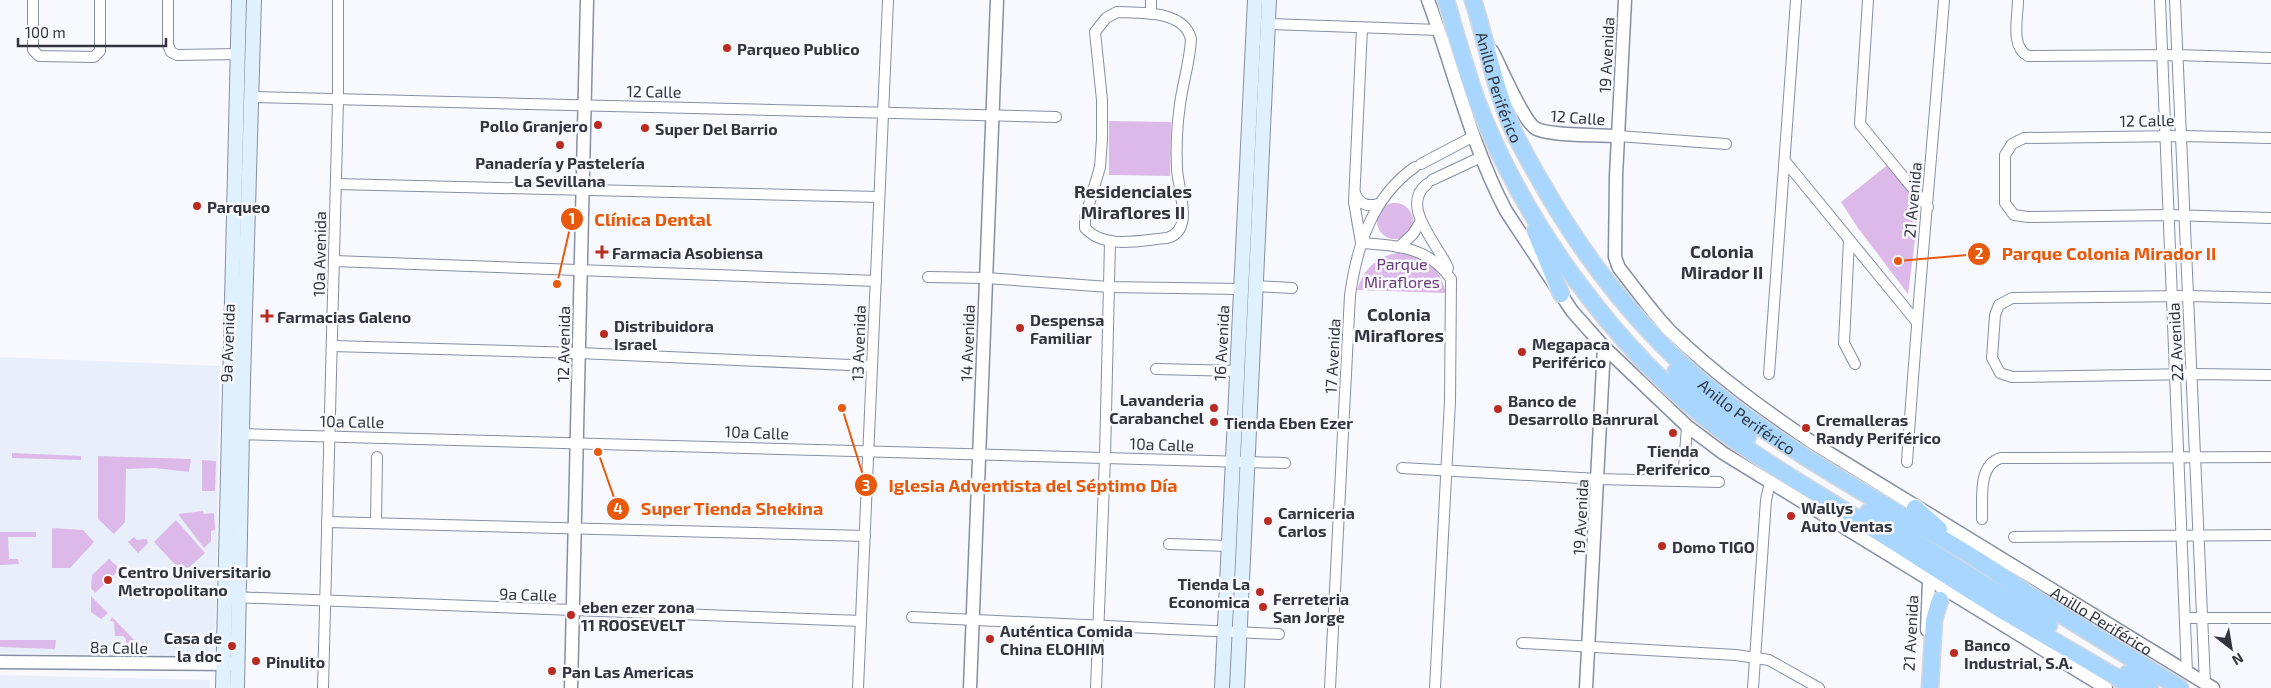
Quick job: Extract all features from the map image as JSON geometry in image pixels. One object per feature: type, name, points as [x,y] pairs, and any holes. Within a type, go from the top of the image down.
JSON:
[{"type":"highway","name":"Anillo Periférico","points":[[1446,0],[1478,103],[1515,183],[1543,231],[1582,287],[1620,335],[1690,404],[1722,431],[2008,614],[2134,688]]},
{"type":"highway","name":"Anillo Periférico","points":[[1473,0],[1500,95],[1513,131],[1562,219],[1581,248],[1650,332],[1687,369],[1748,418],[1844,481],[1965,552],[2180,688]]},
{"type":"highway","points":[[1515,183],[1561,294]]},
{"type":"highway","points":[[1650,332],[1666,362],[1716,412],[1754,442],[2115,670],[2150,688]]},
{"type":"highway","points":[[1915,508],[1965,552]]},
{"type":"highway","points":[[1930,688],[1934,620],[1940,600]]},
{"type":"highway","points":[[2008,614],[2030,639]]},
{"type":"main road","name":"9a Avenida","points":[[223,688],[223,664],[232,597],[236,434],[239,0]]},
{"type":"main road","name":"9a Avenida","points":[[236,380],[251,97],[254,0]]},
{"type":"main road","name":"16 Avenida","points":[[1222,688],[1255,0]]},
{"type":"main road","name":"16 Avenida","points":[[1237,688],[1269,0]]},
{"type":"main road","name":"9a Avenida","points":[[232,597],[238,664],[237,688]]},
{"type":"street","points":[[33,0],[33,50],[36,54],[39,56],[94,57],[100,51],[100,0]]},
{"type":"street","points":[[168,0],[168,45],[171,52],[177,55],[238,54]]},
{"type":"street","name":"10a Avenida","points":[[323,688],[338,100],[338,0]]},
{"type":"street","name":"12 Avenida","points":[[571,688],[587,0]]},
{"type":"street","name":"13 Avenida","points":[[858,688],[888,0]]},
{"type":"street","name":"14 Avenida","points":[[970,688],[997,0]]},
{"type":"street","points":[[1150,14],[1151,0]]},
{"type":"street","points":[[1428,0],[1481,157],[1506,211],[1572,311],[1604,347],[1687,426],[1723,453],[1929,580],[2030,639],[2106,688]]},
{"type":"street","name":"19 Avenida","points":[[1617,262],[1618,136],[1625,0]]},
{"type":"street","points":[[1769,374],[1796,0]]},
{"type":"street","points":[[1868,0],[1860,124],[1928,207]]},
{"type":"street","name":"21 Avenida","points":[[1907,462],[1916,321],[1928,207],[1944,0]]},
{"type":"street","points":[[2018,0],[2018,45],[2025,54],[2041,57],[2177,55],[2271,58]]},
{"type":"street","name":"22 Avenida","points":[[2160,0],[2187,673]]},
{"type":"street","name":"22 Avenida","points":[[2175,0],[2202,618],[2209,686]]},
{"type":"street","points":[[1117,12],[1150,14],[1180,21],[1186,27],[1191,44],[1180,104],[1177,146],[1177,171],[1183,216],[1181,228],[1174,236],[1166,238],[1110,242],[1096,238],[1085,228],[1084,218],[1100,168],[1102,100],[1095,39],[1096,32],[1102,23],[1117,12]]},
{"type":"street","points":[[1268,24],[1439,30]]},
{"type":"street","name":"17 Avenida","points":[[1330,688],[1350,296],[1354,264],[1361,243],[1355,215],[1354,192],[1362,28]]},
{"type":"street","name":"12 Calle","points":[[1484,35],[1527,119],[1535,128],[1550,133],[1726,144]]},
{"type":"street","name":"12 Calle","points":[[251,97],[1056,117]]},
{"type":"street","points":[[1451,279],[1445,270],[1429,256],[1409,248],[1361,243],[1378,204],[1398,182],[1418,166],[1474,136]]},
{"type":"street","name":"12 Calle","points":[[2168,215],[2028,217],[2014,214],[2005,204],[2005,155],[2012,144],[2024,138],[2181,136],[2271,138]]},
{"type":"street","points":[[1435,688],[1450,401],[1451,279],[1445,261],[1421,221],[1417,212],[1416,202],[1418,193],[1430,182],[1481,157]]},
{"type":"street","points":[[1785,161],[1916,321]]},
{"type":"street","points":[[336,184],[879,197]]},
{"type":"street","points":[[1354,192],[1356,198],[1366,205],[1378,204]]},
{"type":"street","points":[[2168,215],[2271,218]]},
{"type":"street","points":[[1399,247],[1412,234],[1421,221]]},
{"type":"street","points":[[1849,240],[1844,342],[1855,364]]},
{"type":"street","points":[[1096,688],[1106,457],[1110,242]]},
{"type":"street","points":[[334,260],[876,282]]},
{"type":"street","name":"Anillo Periférico","points":[[1617,262],[1668,329],[1708,365],[1774,417],[1915,508],[2209,686]]},
{"type":"street","points":[[928,277],[986,278],[1109,287],[1242,289]]},
{"type":"street","points":[[1256,286],[1292,288]]},
{"type":"street","points":[[2271,298],[2188,296],[2016,297],[2002,303],[1996,312],[1992,358],[2000,372],[2012,377],[2175,374],[2271,375]]},
{"type":"street","points":[[332,346],[579,353],[872,366]]},
{"type":"street","name":"19 Avenida","points":[[1586,688],[1604,347]]},
{"type":"street","points":[[1156,369],[1238,371]]},
{"type":"street","points":[[1683,481],[1687,426]]},
{"type":"street","name":"10a Calle","points":[[236,434],[329,435],[1285,463]]},
{"type":"street","points":[[1982,519],[1985,472],[1994,460],[2005,457],[2271,457]]},
{"type":"street","points":[[376,522],[377,458]]},
{"type":"street","points":[[1402,468],[1598,479],[1718,482]]},
{"type":"street","points":[[1752,688],[1766,500],[1770,482]]},
{"type":"street","points":[[327,522],[865,536]]},
{"type":"street","points":[[2014,537],[2271,535]]},
{"type":"street","points":[[1169,544],[1229,546]]},
{"type":"street","name":"21 Avenida","points":[[1924,688],[1929,580]]},
{"type":"street","name":"9a Calle","points":[[232,597],[861,621]]},
{"type":"street","points":[[912,617],[1279,634]]},
{"type":"street","points":[[2185,618],[2271,618]]},
{"type":"street","points":[[1522,643],[1589,646],[1769,660],[1819,688]]},
{"type":"street","name":"8a Calle","points":[[0,662],[238,664]]},
{"type":"shaded area","name":"Centro Universitario Metropolitano","points":[[0,357],[220,366],[215,657],[0,653]]},
{"type":"shaded area","points":[[0,675],[210,680],[210,688],[0,688]]},
{"type":"green space","points":[[1109,121],[1171,122],[1170,176],[1109,175]]},
{"type":"green space","points":[[1890,163],[1920,200],[1908,294],[1858,228],[1841,202]]},
{"type":"green space","points":[[1395,203],[1407,209],[1413,221],[1407,233],[1395,239],[1383,233],[1377,221],[1383,209]]},
{"type":"green space","name":"Parque Miraflores","points":[[1403,252],[1419,257],[1432,265],[1441,277],[1446,293],[1357,290],[1364,274],[1374,263],[1387,256]]},
{"type":"green space","points":[[12,453],[81,456],[81,460],[12,458]]},
{"type":"green space","points":[[98,456],[191,459],[189,472],[155,468],[126,469],[125,522],[114,534],[98,519]]},
{"type":"green space","points":[[202,460],[216,461],[215,491],[202,491]]},
{"type":"green space","points":[[203,511],[204,514],[214,513],[215,530],[211,531],[211,541],[204,548],[178,514]]},
{"type":"green space","points":[[176,520],[205,553],[183,573],[154,542]]},
{"type":"green space","points":[[52,528],[83,530],[94,542],[70,568],[52,568]]},
{"type":"green space","points":[[0,532],[36,532],[36,537],[8,537],[9,559],[18,559],[19,564],[0,565]]},
{"type":"green space","points":[[134,537],[137,540],[147,539],[148,543],[138,553],[128,542]]},
{"type":"green space","points":[[109,559],[120,569],[95,593],[91,588],[92,575]]},
{"type":"green space","points":[[91,596],[108,613],[101,619],[91,612]]},
{"type":"green space","points":[[112,617],[139,645],[135,652],[126,650],[126,639],[123,636],[115,636],[114,622],[110,621]]},
{"type":"green space","points":[[0,640],[56,640],[55,649],[0,647]]},
{"type":"place","name":"Parqueo Publico","points":[[727,48]]},
{"type":"place","name":"Pollo Granjero","points":[[598,125]]},
{"type":"place","name":"Super Del Barrio","points":[[645,128]]},
{"type":"place","name":"Panadería y Pastelería La Sevillana","points":[[560,145]]},
{"type":"place","name":"Parqueo","points":[[197,206]]},
{"type":"place","name":"Farmacia Asobiensa","points":[[602,252]]},
{"type":"place","name":"Parque Colonia Mirador II","points":[[1898,261]]},
{"type":"place","name":"Clínica Dental","points":[[557,284]]},
{"type":"place","name":"Farmacias Galeno","points":[[267,316]]},
{"type":"place","name":"Despensa Familiar","points":[[1020,328]]},
{"type":"place","name":"Distribuidora Israel","points":[[604,334]]},
{"type":"place","name":"Megapaca Periférico","points":[[1522,352]]},
{"type":"place","name":"Iglesia Adventista del Séptimo Día","points":[[842,408]]},
{"type":"place","name":"Lavanderia Carabanchel","points":[[1214,408]]},
{"type":"place","name":"Banco de Desarrollo Banrural","points":[[1498,409]]},
{"type":"place","name":"Tienda Eben Ezer","points":[[1214,422]]},
{"type":"place","name":"Cremalleras Randy Periférico","points":[[1806,428]]},
{"type":"place","name":"Tienda Periferico","points":[[1673,433]]},
{"type":"place","name":"Super Tienda Shekina","points":[[598,452]]},
{"type":"place","name":"Wallys Auto Ventas","points":[[1791,516]]},
{"type":"place","name":"Carniceria Carlos","points":[[1268,521]]},
{"type":"place","name":"Domo TIGO","points":[[1662,546]]},
{"type":"place","name":"Centro Universitario Metropolitano","points":[[108,580]]},
{"type":"place","name":"Tienda La Economica","points":[[1260,592]]},
{"type":"place","name":"Ferreteria San Jorge","points":[[1263,607]]},
{"type":"place","name":"eben ezer zona 11 ROOSEVELT","points":[[571,615]]},
{"type":"place","name":"Auténtica Comida China ELOHIM","points":[[990,639]]},
{"type":"place","name":"Casa de la doc","points":[[232,646]]},
{"type":"place","name":"Banco Industrial, S.A.","points":[[1954,653]]},
{"type":"place","name":"Pinulito","points":[[256,661]]},
{"type":"place","name":"Pan Las Americas","points":[[552,671]]},
{"type":"district","name":"Residenciales Miraflores II","points":[[1133,201]]},
{"type":"district","name":"Colonia Mirador II","points":[[1722,261]]},
{"type":"district","name":"Colonia Miraflores","points":[[1399,324]]}]
